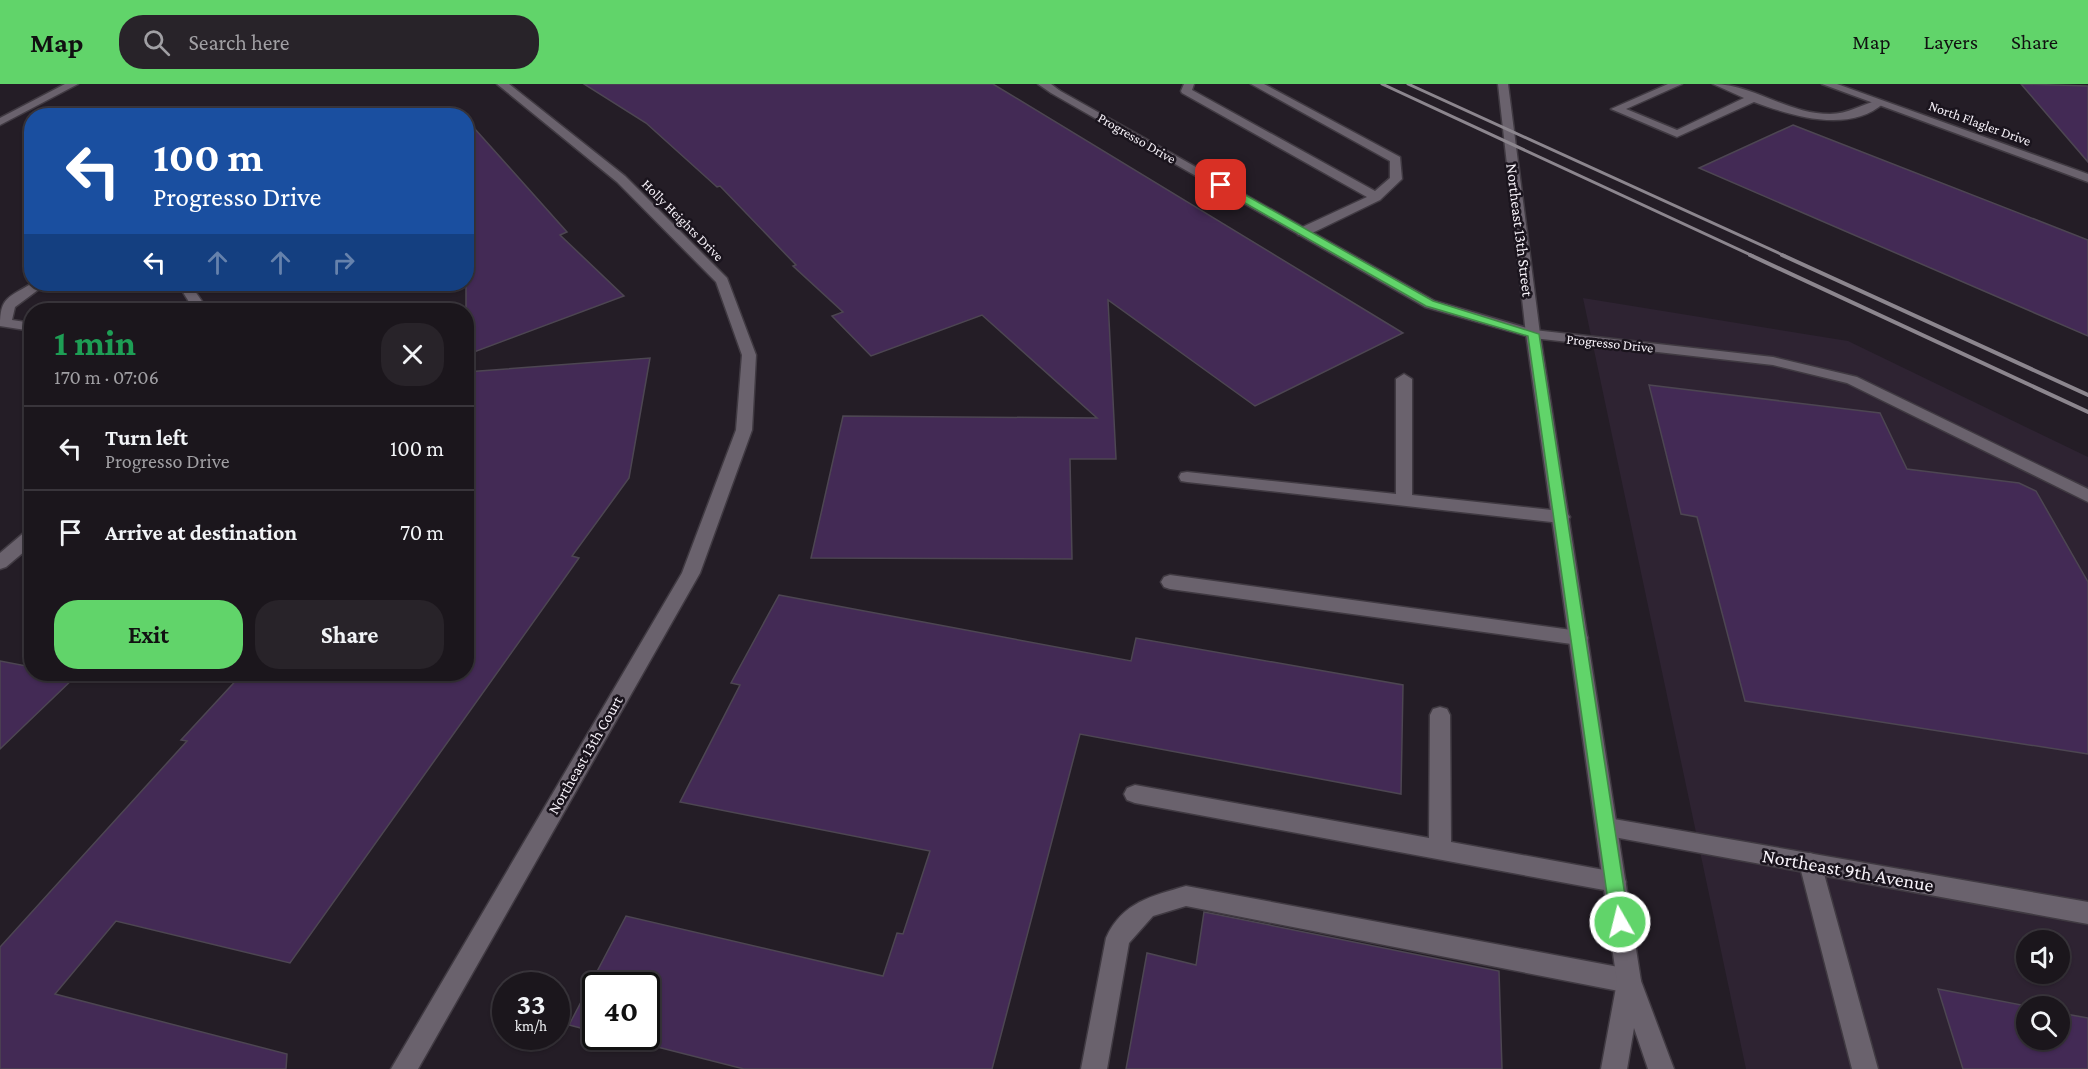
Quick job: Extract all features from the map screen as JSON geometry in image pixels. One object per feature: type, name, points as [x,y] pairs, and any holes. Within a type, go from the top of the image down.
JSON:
[{"type":"street","points":[[27,108],[73,84]]},
{"type":"street","name":"Holly Heights Drive","points":[[502,84],[621,179],[722,281],[749,355],[744,430]]},
{"type":"street","name":"Progresso Drive","points":[[1043,84],[1430,304],[1533,334],[1773,361],[1852,380],[2088,496]]},
{"type":"street","points":[[1189,84],[1186,91],[1376,197]]},
{"type":"street","points":[[1256,84],[1396,159],[1396,179],[1376,197],[1303,232]]},
{"type":"street","name":"Northeast 13th Street","points":[[1503,84],[1533,334],[1608,827],[1629,981],[1661,1069]]},
{"type":"street","points":[[1677,84],[1616,109],[1677,134],[1755,97]]},
{"type":"street","points":[[1718,84],[1798,112],[1821,117],[1843,117],[1879,102]]},
{"type":"street","name":"North Flagler Drive","points":[[1827,84],[2088,178]]},
{"type":"street","points":[[0,122],[24,110]]},
{"type":"street","points":[[24,326],[4,323],[8,305],[29,291]]},
{"type":"street","points":[[1404,379],[1404,500]]},
{"type":"street","name":"Northeast 13th Court","points":[[404,1069],[691,573],[744,430]]},
{"type":"street","points":[[1187,477],[1561,517]]},
{"type":"street","points":[[0,563],[24,542]]},
{"type":"street","points":[[1170,582],[1579,638]]},
{"type":"street","points":[[1440,715],[1440,850]]},
{"type":"street","points":[[1135,794],[1615,882]]},
{"type":"street","name":"Northeast 9th Avenue","points":[[1608,827],[2088,913]]},
{"type":"street","points":[[1810,863],[1866,1069]]},
{"type":"street","points":[[1094,1069],[1118,938],[1146,908],[1186,896],[1629,981]]},
{"type":"street","name":"Northeast 13th Street","points":[[1614,1069],[1629,981]]},
{"type":"shaded area","points":[[1583,298],[1848,341],[2088,457],[2088,1069],[1746,1069]]},
{"type":"building","points":[[584,84],[993,84],[1403,333],[1255,406],[1108,300],[1116,459],[1070,459],[1072,559],[811,558],[843,416],[1097,418],[982,315],[871,356],[832,316],[843,312],[793,266],[796,265],[720,186],[717,187],[646,123]]},
{"type":"building","points":[[2021,84],[2088,86],[2088,162]]},
{"type":"building","points":[[1793,125],[2088,240],[2088,336],[1699,168]]},
{"type":"building","points":[[474,128],[567,232],[560,235],[624,296],[474,352],[474,303],[466,303],[466,291],[474,291]]},
{"type":"building","points":[[650,358],[629,478],[572,556],[579,558],[290,963],[116,921],[55,994],[287,1054],[286,1069],[0,1069],[0,947],[187,741],[181,740],[236,681],[474,681],[474,371]]},
{"type":"building","points":[[1649,385],[1880,413],[1907,469],[2019,483],[2036,491],[2088,582],[2088,754],[1745,701],[1697,517],[1681,514]]},
{"type":"building","points":[[779,595],[1131,661],[1136,638],[1403,685],[1401,794],[1080,734],[992,1069],[744,1069],[660,1048],[660,972],[597,972],[626,916],[883,976],[897,933],[903,934],[930,851],[680,802],[740,685],[731,683]]},
{"type":"building","points":[[0,661],[24,666],[24,681],[71,681],[0,749]]},
{"type":"building","points":[[1204,912],[1499,971],[1502,1069],[1126,1069],[1147,953],[1196,965]]},
{"type":"building","points":[[1938,989],[2016,1004],[2016,1050],[2070,1050],[2070,1015],[2088,1018],[2088,1069],[1963,1069]]},
{"type":"building","points":[[582,1000],[582,1028],[570,1025]]},
{"type":"railway","points":[[1382,84],[1753,256]]},
{"type":"railway","points":[[1408,84],[1785,256]]},
{"type":"railway","points":[[1750,255],[2088,412]]},
{"type":"railway","points":[[1782,255],[2088,395]]},
{"type":"route","points":[[1221,185],[1430,304],[1533,334],[1608,827],[1620,922]]}]
